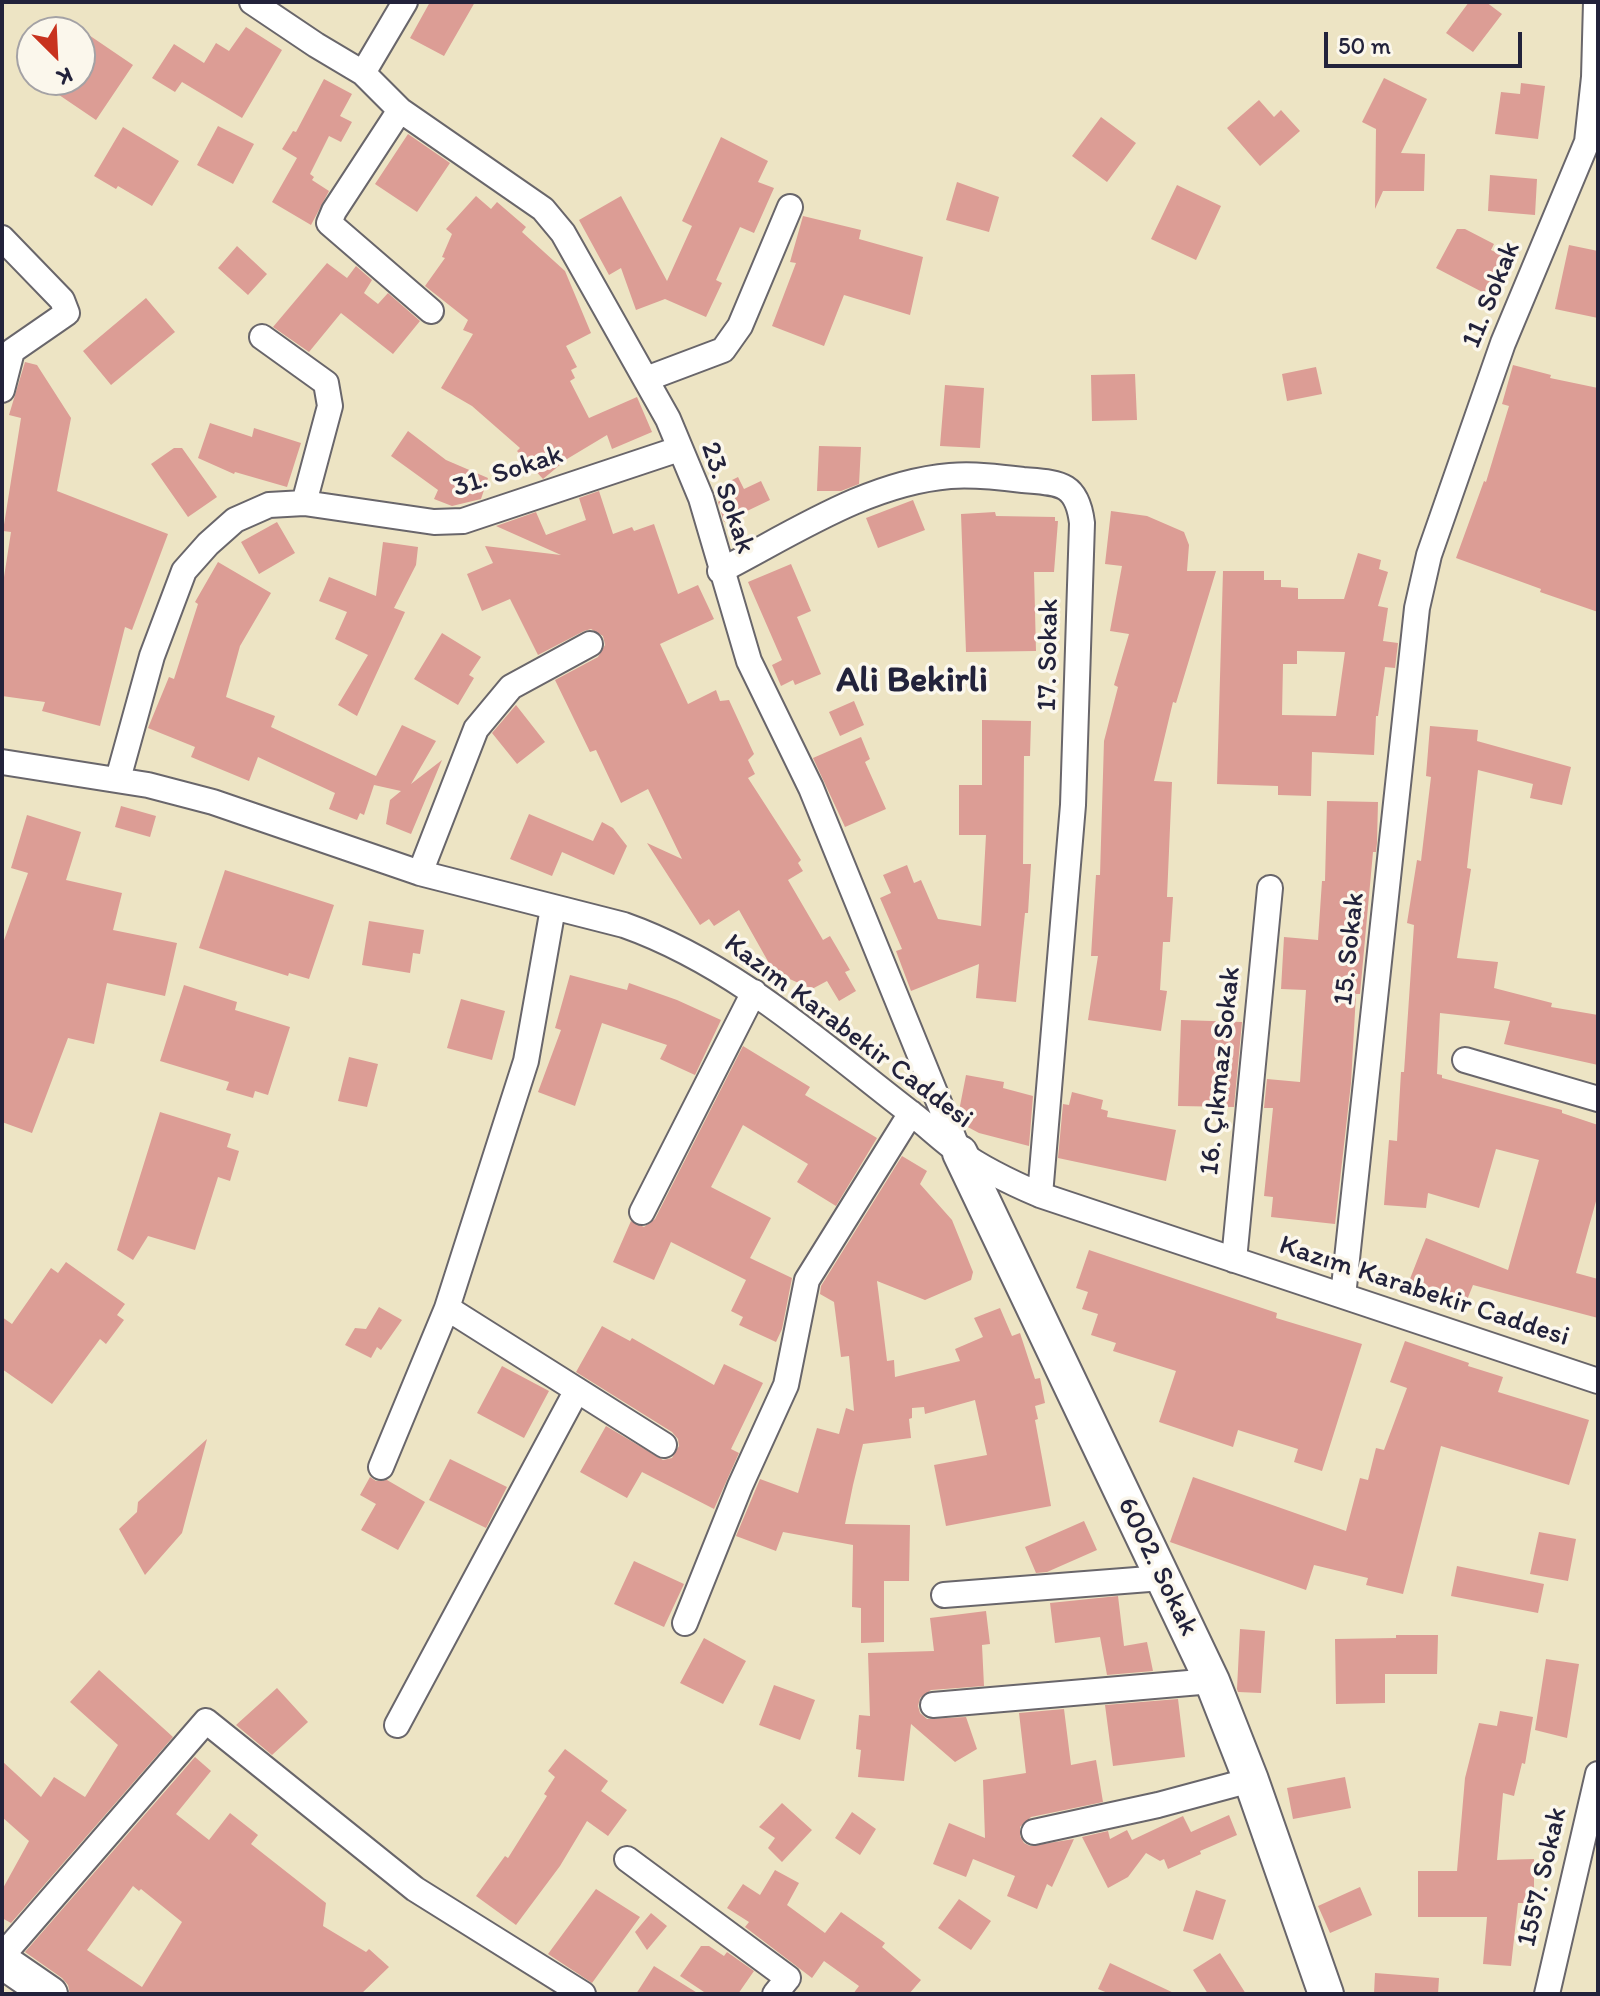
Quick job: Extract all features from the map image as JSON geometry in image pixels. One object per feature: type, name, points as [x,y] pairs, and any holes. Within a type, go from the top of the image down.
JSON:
[{"type":"street","name":"23. Sokak","points":[[252,2],[363,73],[400,110],[543,209],[568,243],[668,419],[701,498],[749,661],[811,788],[960,1153]]},
{"type":"street","points":[[363,73],[405,2]]},
{"type":"street","name":"11. Sokak","points":[[1417,608],[1429,555],[1503,343],[1587,142],[1594,77],[1596,2]]},
{"type":"street","points":[[400,110],[329,223],[431,311]]},
{"type":"street","points":[[646,379],[723,350],[740,326],[790,207]]},
{"type":"street","points":[[2,238],[62,300],[67,313],[12,351],[2,390]]},
{"type":"street","points":[[262,337],[326,383],[330,406],[304,503]]},
{"type":"street","name":"31. Sokak","points":[[118,779],[152,656],[184,571],[235,520],[269,505],[304,503],[434,522],[463,521],[679,449]]},
{"type":"street","name":"17. Sokak","points":[[720,571],[854,502],[880,492],[950,476],[1059,483],[1073,493],[1080,505],[1074,789],[1040,1195]]},
{"type":"street","name":"15. Sokak","points":[[1343,1296],[1417,608]]},
{"type":"street","points":[[420,873],[476,729],[511,687],[590,644]]},
{"type":"street","name":"Kazım Karabekir Caddesi","points":[[2,762],[118,779],[213,802],[420,873],[624,925],[655,936],[696,956],[754,992],[960,1153],[1006,1180],[1040,1195],[1598,1381]]},
{"type":"street","name":"16. Çıkmaz Sokak","points":[[1234,1260],[1270,888]]},
{"type":"street","points":[[381,1467],[447,1308],[526,1061],[553,908]]},
{"type":"street","points":[[642,1212],[754,992]]},
{"type":"street","points":[[1465,1060],[1598,1099]]},
{"type":"street","points":[[685,1623],[740,1486],[786,1385],[807,1280],[911,1113]]},
{"type":"street","name":"6002. Sokak","points":[[960,1153],[1212,1681],[1251,1780],[1326,1994]]},
{"type":"street","points":[[447,1308],[664,1445]]},
{"type":"street","points":[[397,1725],[577,1390]]},
{"type":"street","points":[[944,1595],[1162,1578]]},
{"type":"street","points":[[933,1705],[1212,1681]]},
{"type":"street","points":[[50,1994],[2,1958],[206,1721],[415,1889],[583,1994]]},
{"type":"street","name":"1557. Sokak","points":[[1547,1994],[1598,1774]]},
{"type":"street","points":[[1034,1832],[1158,1805],[1251,1780]]},
{"type":"street","points":[[627,1859],[788,1978],[775,1994]]},
{"type":"building","points":[[430,2],[475,2],[444,56],[410,38]]},
{"type":"building","points":[[1469,2],[1486,2],[1502,14],[1473,52],[1446,33]]},
{"type":"building","points":[[246,27],[282,50],[242,118],[182,82],[175,92],[152,78],[174,44],[204,63],[216,43],[229,51]]},
{"type":"building","points":[[96,40],[133,65],[96,120],[61,96],[96,96]]},
{"type":"building","points":[[1384,78],[1427,99],[1401,153],[1425,154],[1424,191],[1383,191],[1375,209],[1376,129],[1362,122]]},
{"type":"building","points":[[324,79],[352,94],[340,116],[352,122],[341,142],[329,136],[310,174],[314,177],[312,180],[329,191],[311,225],[272,202],[297,158],[282,149],[293,131],[296,132]]},
{"type":"building","points":[[1521,83],[1545,86],[1538,139],[1495,134],[1501,92],[1520,94]]},
{"type":"building","points":[[1259,100],[1274,117],[1281,110],[1300,131],[1260,166],[1227,128]]},
{"type":"building","points":[[1101,117],[1136,143],[1107,182],[1072,156]]},
{"type":"building","points":[[218,126],[254,144],[233,184],[197,165]]},
{"type":"building","points":[[123,127],[179,161],[152,206],[94,176]]},
{"type":"building","points":[[408,134],[450,163],[417,212],[375,184]]},
{"type":"building","points":[[721,137],[768,161],[758,182],[774,188],[754,233],[740,227],[716,280],[722,283],[706,317],[665,299],[636,310],[621,268],[609,275],[579,220],[621,196],[667,281],[692,226],[682,221]]},
{"type":"building","points":[[1490,175],[1537,179],[1535,215],[1488,211]]},
{"type":"building","points":[[957,182],[999,197],[989,232],[946,220]]},
{"type":"building","points":[[1177,185],[1221,206],[1196,260],[1151,239]]},
{"type":"building","points":[[476,196],[491,209],[497,202],[526,227],[522,232],[565,271],[591,333],[566,346],[577,367],[571,370],[575,378],[570,381],[589,418],[637,397],[652,432],[612,449],[607,435],[567,459],[543,479],[517,451],[520,448],[472,406],[441,388],[473,334],[463,330],[468,320],[425,286],[445,258],[442,257],[452,234],[446,229]]},
{"type":"building","points":[[803,216],[861,230],[859,239],[923,257],[910,315],[844,295],[824,346],[772,326],[796,263],[790,262]]},
{"type":"building","points":[[1457,229],[1465,229],[1494,244],[1491,250],[1508,258],[1488,295],[1436,268]]},
{"type":"building","points":[[1569,245],[1598,251],[1598,318],[1555,309]]},
{"type":"building","points":[[237,246],[267,274],[248,295],[218,268]]},
{"type":"building","points":[[327,263],[347,278],[356,266],[372,280],[364,293],[378,304],[388,293],[420,321],[393,354],[341,313],[309,352],[273,327]]},
{"type":"building","points":[[146,298],[175,332],[111,385],[83,351]]},
{"type":"building","points":[[25,362],[37,365],[71,418],[57,491],[168,534],[132,630],[125,627],[100,726],[42,711],[45,702],[2,696],[2,590],[11,532],[3,531],[21,418],[9,415]]},
{"type":"building","points":[[1513,365],[1551,375],[1550,378],[1598,388],[1598,612],[1456,558],[1486,482],[1509,406],[1502,404]]},
{"type":"building","points":[[1316,367],[1322,394],[1287,401],[1282,374]]},
{"type":"building","points":[[1135,374],[1137,420],[1092,421],[1091,375]]},
{"type":"building","points":[[945,385],[984,388],[980,448],[940,446]]},
{"type":"building","points":[[210,423],[252,437],[254,428],[301,443],[287,487],[234,474],[198,458]]},
{"type":"building","points":[[408,431],[446,460],[488,478],[481,499],[452,506],[434,499],[438,490],[391,456]]},
{"type":"building","points":[[819,446],[861,447],[859,484],[841,491],[817,491]]},
{"type":"building","points":[[174,448],[182,448],[217,497],[188,517],[151,464]]},
{"type":"building","points":[[738,477],[744,489],[761,481],[770,500],[724,522],[716,488]]},
{"type":"building","points":[[599,491],[613,534],[654,524],[678,594],[698,585],[714,619],[660,644],[688,704],[716,690],[720,701],[729,700],[754,754],[748,760],[755,774],[748,778],[801,860],[798,863],[803,871],[788,880],[823,940],[830,936],[850,970],[845,972],[856,991],[839,1001],[827,981],[812,989],[774,972],[739,910],[714,926],[709,919],[700,925],[647,843],[682,859],[648,789],[621,803],[596,750],[590,752],[555,680],[598,657],[605,645],[603,636],[591,629],[584,631],[538,655],[510,599],[482,611],[467,574],[493,563],[485,546],[561,555],[496,526],[536,512],[546,535],[586,520],[579,498]]},
{"type":"building","points":[[913,500],[925,530],[878,548],[866,518]]},
{"type":"building","points":[[1111,511],[1147,516],[1184,532],[1189,545],[1187,571],[1216,571],[1176,703],[1173,702],[1154,781],[1172,782],[1167,897],[1173,897],[1170,942],[1163,942],[1160,990],[1167,991],[1161,1031],[1088,1020],[1098,956],[1091,956],[1096,875],[1100,875],[1104,741],[1118,687],[1114,685],[1129,634],[1110,631],[1122,566],[1105,564]]},
{"type":"building","points":[[995,512],[996,516],[1055,517],[1058,521],[1054,572],[1034,572],[1036,651],[966,652],[961,514]]},
{"type":"building","points":[[277,522],[295,553],[259,574],[241,542]]},
{"type":"building","points":[[383,542],[418,547],[416,565],[394,608],[405,612],[357,716],[338,705],[368,655],[335,639],[347,612],[319,601],[329,577],[376,596]]},
{"type":"building","points":[[1358,553],[1381,560],[1379,569],[1388,572],[1378,606],[1388,608],[1383,641],[1398,643],[1395,668],[1385,667],[1376,716],[1374,755],[1312,752],[1311,796],[1278,795],[1278,786],[1217,784],[1223,571],[1264,571],[1264,580],[1281,580],[1281,587],[1298,588],[1298,599],[1344,599]],"holes":[[[1297,651],[1345,652],[1336,716],[1282,715],[1283,664],[1297,664]]]},
{"type":"building","points":[[218,562],[271,593],[240,646],[226,697],[275,716],[271,727],[376,776],[402,725],[436,741],[411,784],[442,760],[411,834],[386,824],[390,800],[401,791],[374,785],[364,815],[360,813],[357,820],[329,809],[335,793],[258,757],[249,781],[191,757],[195,747],[148,728],[169,677],[174,679],[198,604],[195,602]]},
{"type":"building","points":[[791,564],[811,611],[797,617],[821,674],[795,685],[793,680],[781,686],[772,665],[782,660],[748,582]]},
{"type":"building","points":[[442,633],[481,657],[469,675],[474,678],[458,705],[414,679]]},
{"type":"building","points":[[854,701],[864,725],[840,736],[829,712]]},
{"type":"building","points":[[516,705],[545,742],[517,764],[492,733]]},
{"type":"building","points":[[982,720],[1031,721],[1030,756],[1024,756],[1023,864],[1031,864],[1016,1002],[976,998],[979,964],[911,991],[896,951],[902,949],[880,898],[891,893],[883,875],[907,865],[914,883],[921,880],[938,919],[981,926],[986,835],[959,835],[959,785],[982,785]]},
{"type":"building","points":[[1430,726],[1478,730],[1477,741],[1571,767],[1562,805],[1530,798],[1533,784],[1478,770],[1467,868],[1471,869],[1457,958],[1498,962],[1494,988],[1552,1003],[1551,1007],[1598,1015],[1598,1065],[1504,1044],[1510,1021],[1440,1013],[1437,1074],[1442,1078],[1562,1110],[1562,1113],[1598,1125],[1598,1194],[1576,1273],[1598,1279],[1598,1318],[1473,1285],[1463,1310],[1406,1289],[1426,1238],[1508,1270],[1539,1160],[1496,1149],[1479,1208],[1428,1193],[1426,1208],[1384,1205],[1389,1140],[1397,1141],[1401,1072],[1404,1072],[1414,925],[1407,923],[1417,860],[1421,861],[1431,777],[1426,776]]},
{"type":"building","points":[[861,737],[870,759],[865,762],[886,809],[845,827],[813,758]]},
{"type":"building","points":[[1327,801],[1378,802],[1377,843],[1376,852],[1373,852],[1360,994],[1356,994],[1351,1083],[1335,1224],[1271,1217],[1273,1197],[1264,1196],[1273,1108],[1264,1108],[1267,1079],[1300,1082],[1306,990],[1281,989],[1284,937],[1318,940],[1322,881],[1325,881]]},
{"type":"building","points":[[121,806],[156,816],[150,837],[115,827]]},
{"type":"building","points":[[529,814],[593,841],[602,822],[613,828],[627,846],[614,875],[562,852],[552,876],[510,859]]},
{"type":"building","points":[[27,815],[81,832],[66,880],[122,893],[113,930],[177,943],[165,996],[107,983],[94,1044],[68,1038],[32,1133],[2,1122],[2,946],[28,873],[11,868]]},
{"type":"building","points":[[225,870],[334,905],[309,979],[289,973],[288,976],[199,948]]},
{"type":"building","points":[[369,921],[424,930],[420,954],[413,953],[410,973],[362,965]]},
{"type":"building","points":[[570,975],[627,990],[629,983],[721,1020],[695,1075],[660,1059],[667,1045],[602,1023],[575,1106],[538,1092],[561,1030],[555,1028]]},
{"type":"building","points":[[184,985],[237,1002],[235,1010],[290,1027],[268,1095],[255,1091],[253,1098],[226,1090],[229,1082],[160,1061]]},
{"type":"building","points":[[461,999],[505,1011],[492,1060],[447,1048]]},
{"type":"building","points":[[1181,1020],[1242,1022],[1234,1107],[1178,1106]]},
{"type":"building","points":[[743,1046],[810,1087],[805,1095],[877,1138],[836,1206],[797,1182],[808,1164],[743,1125],[711,1187],[771,1218],[750,1258],[792,1278],[782,1329],[776,1342],[739,1325],[743,1317],[731,1311],[746,1280],[671,1242],[654,1280],[613,1262],[631,1221],[644,1227],[655,1219]]},
{"type":"building","points":[[349,1057],[378,1064],[367,1107],[338,1101]]},
{"type":"building","points":[[966,1075],[1004,1082],[1003,1088],[1033,1096],[1029,1146],[979,1133],[964,1125],[959,1111]]},
{"type":"building","points":[[1072,1092],[1103,1100],[1101,1109],[1108,1111],[1107,1117],[1176,1130],[1166,1181],[1058,1158],[1063,1104],[1069,1105]]},
{"type":"building","points":[[160,1112],[231,1134],[227,1147],[239,1151],[230,1181],[218,1177],[195,1250],[148,1236],[133,1260],[117,1250]]},
{"type":"building","points":[[902,1156],[927,1171],[920,1184],[952,1220],[973,1272],[971,1280],[925,1300],[877,1281],[887,1361],[894,1360],[895,1377],[960,1361],[955,1349],[983,1337],[974,1318],[1000,1308],[1012,1336],[1020,1333],[1035,1379],[1040,1378],[1045,1403],[1035,1406],[1038,1419],[1035,1420],[1051,1506],[946,1526],[934,1465],[987,1455],[975,1400],[925,1414],[924,1407],[912,1408],[912,1418],[909,1419],[911,1438],[863,1444],[853,1485],[845,1524],[910,1525],[909,1581],[884,1581],[884,1642],[861,1643],[861,1608],[852,1607],[853,1545],[783,1532],[776,1551],[736,1536],[760,1479],[798,1493],[817,1428],[839,1434],[846,1408],[854,1411],[849,1356],[841,1357],[834,1302],[820,1294],[821,1286]]},
{"type":"building","points":[[1089,1250],[1277,1313],[1276,1318],[1362,1344],[1322,1471],[1294,1462],[1298,1449],[1238,1430],[1233,1447],[1159,1422],[1176,1371],[1113,1351],[1116,1343],[1091,1335],[1098,1314],[1082,1309],[1088,1292],[1076,1288]]},
{"type":"building","points":[[66,1262],[125,1304],[117,1315],[124,1320],[106,1344],[100,1339],[52,1404],[2,1369],[2,1317],[12,1324],[51,1268],[58,1273]]},
{"type":"building","points":[[379,1307],[402,1320],[381,1350],[377,1347],[371,1358],[345,1345],[355,1328],[366,1329]]},
{"type":"building","points":[[602,1326],[630,1341],[632,1338],[714,1385],[724,1364],[763,1383],[731,1449],[739,1453],[714,1509],[642,1472],[627,1498],[580,1472],[606,1426],[663,1460],[672,1458],[679,1446],[672,1432],[576,1372]]},
{"type":"building","points":[[1405,1341],[1503,1377],[1498,1392],[1589,1420],[1569,1485],[1441,1446],[1403,1594],[1366,1585],[1368,1578],[1314,1565],[1306,1590],[1170,1542],[1193,1477],[1346,1531],[1360,1478],[1368,1480],[1376,1448],[1384,1450],[1407,1388],[1390,1382]]},
{"type":"building","points":[[502,1366],[549,1391],[524,1438],[477,1413]]},
{"type":"building","points":[[207,1439],[182,1533],[145,1575],[119,1529],[137,1512],[138,1502]]},
{"type":"building","points":[[450,1459],[507,1487],[486,1528],[429,1500]]},
{"type":"building","points":[[370,1477],[376,1481],[387,1480],[425,1502],[398,1550],[361,1530],[376,1504],[360,1495]]},
{"type":"building","points":[[1084,1521],[1097,1550],[1047,1572],[1036,1573],[1025,1547]]},
{"type":"building","points":[[1539,1532],[1576,1539],[1568,1581],[1530,1574]]},
{"type":"building","points":[[634,1561],[684,1584],[664,1627],[614,1604]]},
{"type":"building","points":[[1457,1566],[1544,1584],[1538,1613],[1451,1596]]},
{"type":"building","points":[[1118,1596],[1124,1646],[1147,1642],[1153,1671],[1107,1675],[1100,1637],[1055,1643],[1050,1603]]},
{"type":"building","points":[[986,1611],[990,1644],[982,1645],[984,1686],[931,1690],[920,1698],[918,1706],[927,1719],[966,1717],[977,1749],[955,1762],[911,1724],[904,1781],[858,1777],[861,1750],[856,1749],[859,1715],[870,1716],[868,1653],[934,1651],[930,1618]]},
{"type":"building","points":[[1240,1629],[1265,1631],[1261,1693],[1238,1692],[1237,1689]]},
{"type":"building","points":[[1396,1635],[1438,1635],[1437,1674],[1385,1674],[1385,1703],[1336,1704],[1335,1639],[1396,1638]]},
{"type":"building","points":[[704,1638],[746,1661],[723,1704],[680,1683]]},
{"type":"building","points":[[1546,1659],[1579,1664],[1567,1738],[1535,1730]]},
{"type":"building","points":[[99,1670],[173,1737],[11,1923],[2,1918],[2,1890],[29,1841],[2,1817],[2,1761],[41,1797],[54,1777],[85,1797],[118,1745],[70,1702]]},
{"type":"building","points":[[774,1685],[815,1700],[800,1740],[759,1725]]},
{"type":"building","points":[[277,1688],[308,1722],[272,1755],[236,1725]]},
{"type":"building","points":[[1178,1699],[1185,1757],[1113,1766],[1105,1705]]},
{"type":"building","points":[[1064,1709],[1071,1765],[1096,1760],[1103,1802],[1031,1817],[1020,1827],[1020,1836],[1030,1846],[1074,1839],[1052,1887],[1047,1884],[1037,1909],[1007,1896],[1015,1876],[973,1859],[966,1877],[933,1864],[949,1823],[985,1838],[983,1780],[1026,1773],[1019,1713]]},
{"type":"building","points":[[1500,1711],[1533,1717],[1525,1764],[1522,1763],[1514,1796],[1503,1793],[1497,1860],[1534,1859],[1534,1903],[1518,1903],[1511,1966],[1483,1964],[1487,1917],[1418,1917],[1418,1871],[1457,1871],[1465,1778],[1479,1723],[1497,1726]]},
{"type":"building","points":[[565,1749],[608,1781],[601,1791],[627,1810],[608,1836],[587,1821],[560,1866],[516,1925],[476,1896],[505,1856],[508,1858],[547,1796],[544,1794],[555,1777],[548,1771]]},
{"type":"building","points":[[195,1757],[211,1771],[176,1814],[209,1840],[230,1813],[258,1835],[251,1844],[326,1903],[323,1926],[366,1952],[369,1949],[389,1967],[361,1994],[70,1994],[62,1978],[25,1952]],"holes":[[[133,1886],[139,1891],[141,1889],[182,1922],[142,1987],[87,1950]]]},
{"type":"building","points":[[1345,1777],[1351,1808],[1293,1819],[1287,1788]]},
{"type":"building","points":[[782,1803],[812,1830],[782,1862],[768,1848],[775,1838],[759,1827]]},
{"type":"building","points":[[852,1812],[876,1829],[860,1855],[835,1838]]},
{"type":"building","points":[[1229,1815],[1237,1835],[1168,1869],[1164,1859],[1160,1861],[1146,1853],[1128,1877],[1108,1888],[1082,1837],[1108,1831],[1110,1839],[1127,1830],[1132,1840],[1183,1816],[1191,1832]]},
{"type":"building","points":[[775,1870],[799,1883],[787,1905],[825,1933],[841,1912],[885,1943],[882,1947],[921,1980],[909,1994],[853,1994],[859,1986],[824,1961],[812,1978],[745,1927],[749,1922],[727,1908],[743,1884],[760,1895]]},
{"type":"building","points":[[1360,1887],[1372,1915],[1330,1933],[1318,1906]]},
{"type":"building","points":[[596,1889],[640,1917],[592,1983],[548,1954]]},
{"type":"building","points":[[1196,1890],[1226,1900],[1213,1940],[1183,1931]]},
{"type":"building","points":[[959,1899],[991,1921],[971,1950],[938,1928]]},
{"type":"building","points":[[651,1913],[667,1926],[647,1950],[635,1932]]},
{"type":"building","points":[[701,1946],[709,1946],[724,1956],[727,1952],[754,1971],[738,1994],[707,1994],[680,1976]]},
{"type":"building","points":[[1220,1953],[1246,1994],[1208,1994],[1193,1970]]},
{"type":"building","points":[[1110,1963],[1176,1994],[1110,1994],[1098,1989]]},
{"type":"building","points":[[654,1966],[699,1994],[636,1994]]},
{"type":"building","points":[[1375,1973],[1439,1978],[1438,1994],[1374,1994]]},
{"type":"district","name":"Ali Bekirli","points":[[912,682]]}]
